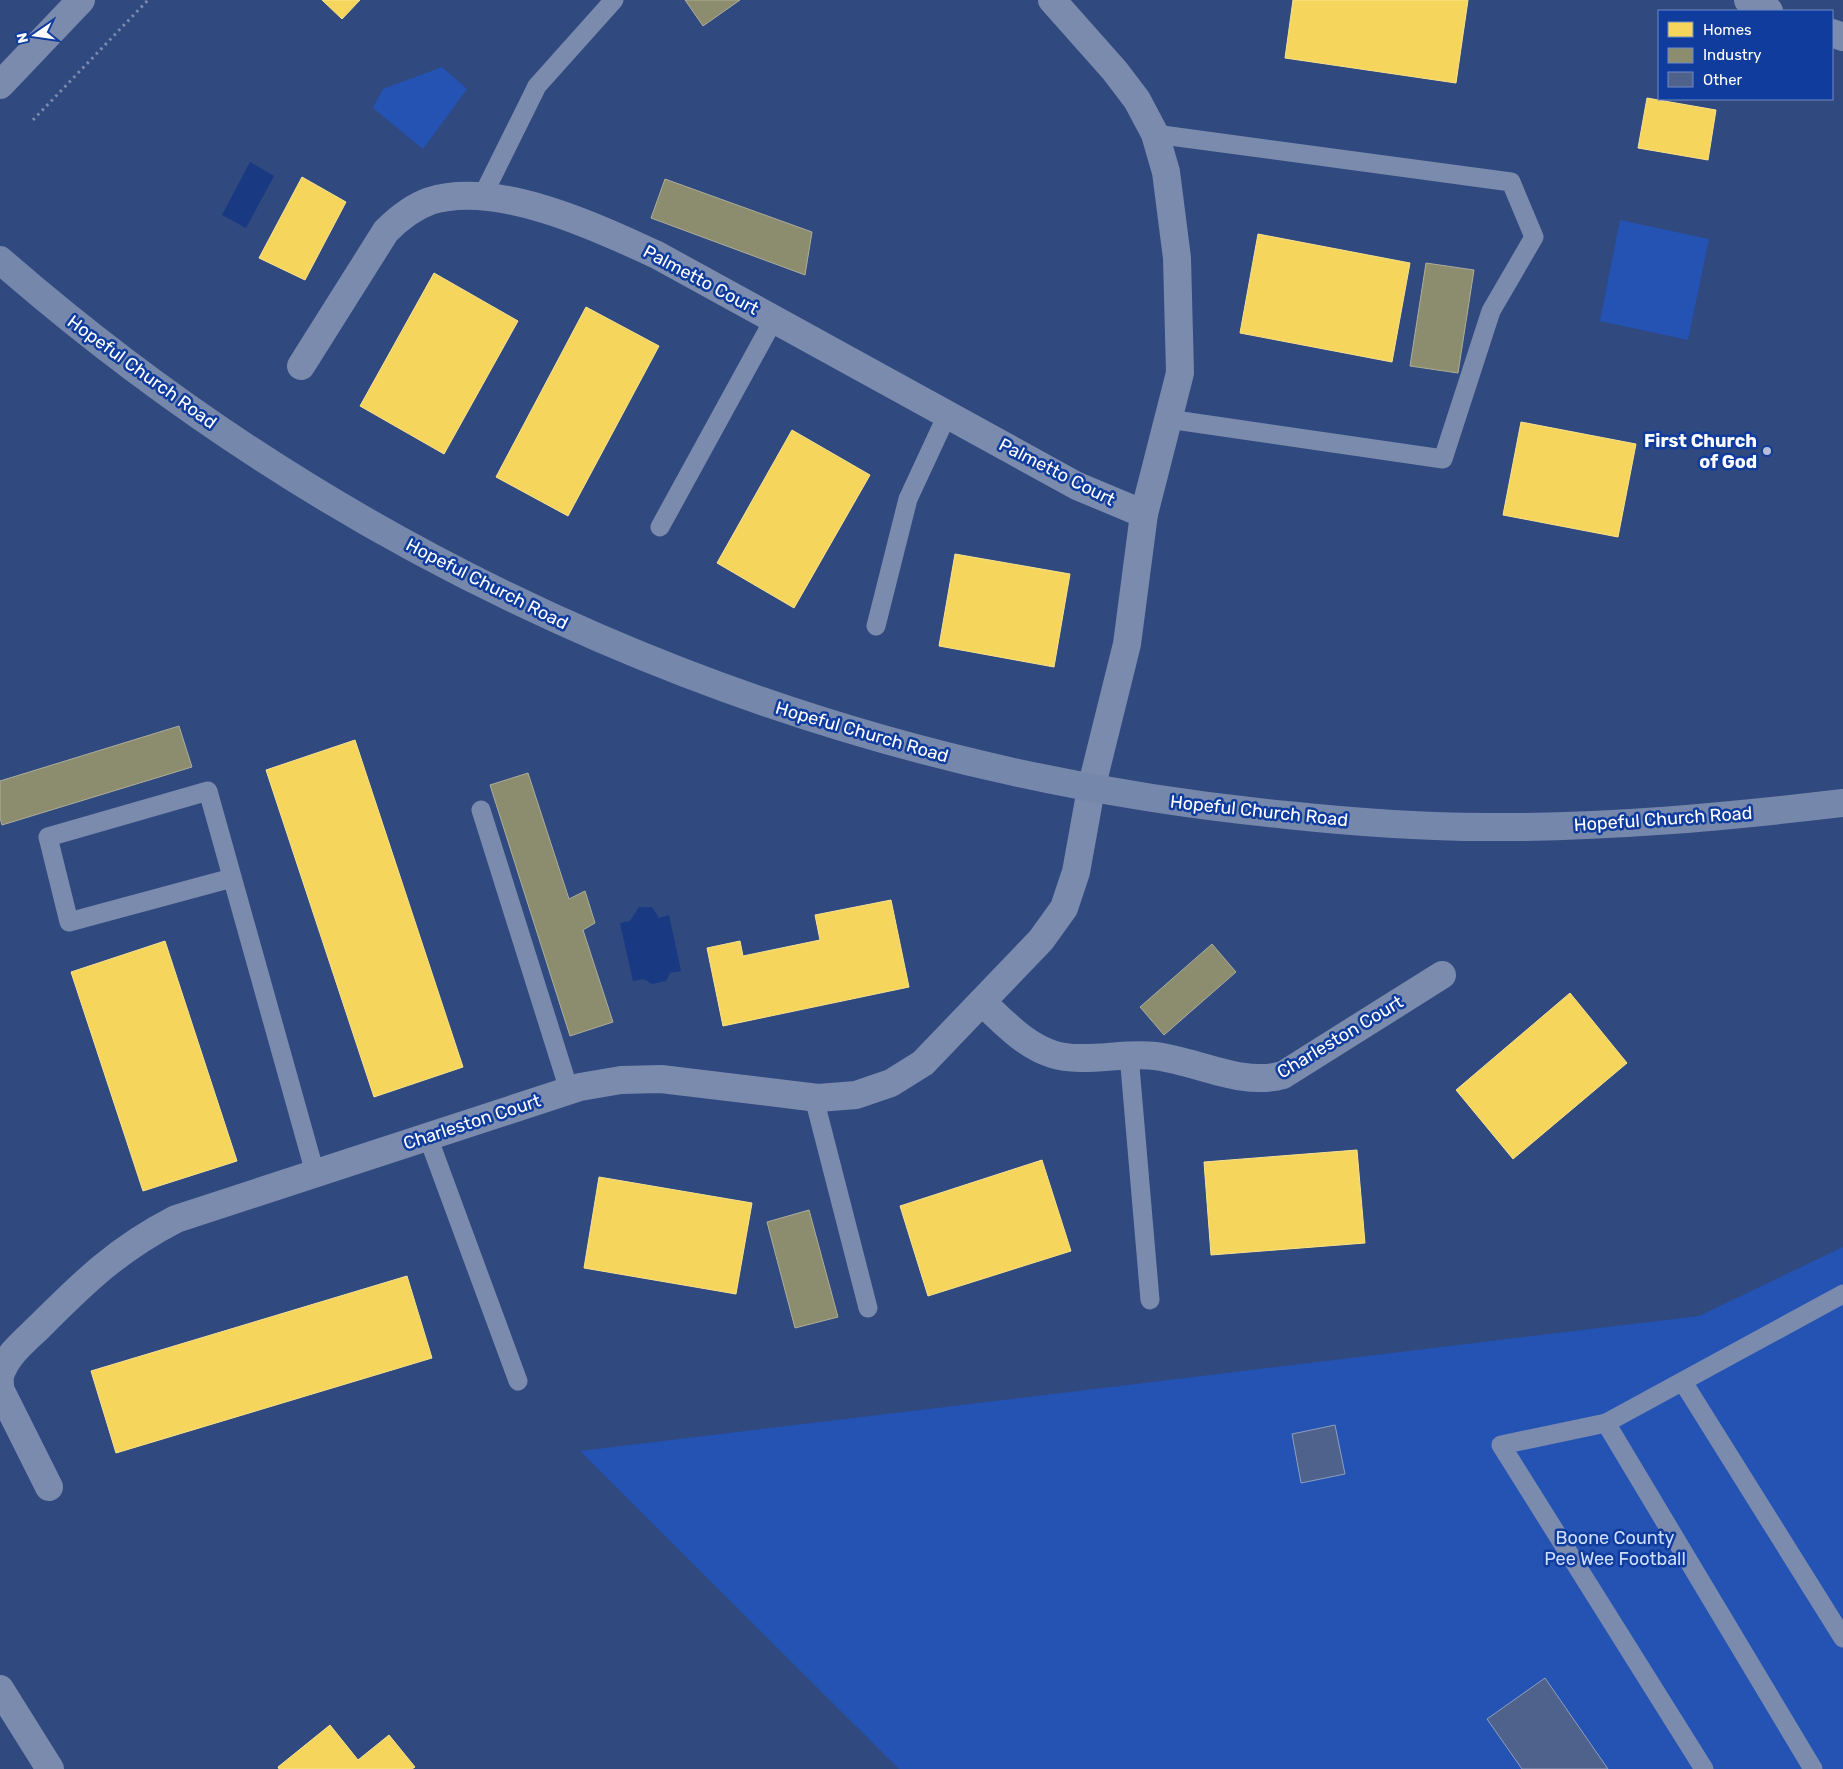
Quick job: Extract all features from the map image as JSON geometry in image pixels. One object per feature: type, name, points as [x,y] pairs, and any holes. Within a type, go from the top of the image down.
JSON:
[{"type":"main road","name":"Hopeful Church Road","points":[[0,260],[49,303],[175,400],[308,488],[456,571],[592,636],[665,667],[778,708],[931,754],[1091,789],[1224,809],[1364,823],[1484,827],[1604,825],[1723,817],[1843,803]]},
{"type":"street","points":[[0,85],[81,0]]},
{"type":"street","points":[[1052,0],[1132,92],[1155,134],[1166,172],[1177,258],[1180,373],[1144,514],[1126,644],[1091,789]]},
{"type":"street","points":[[1748,0],[1767,10]]},
{"type":"street","name":"Palmetto Court","points":[[301,366],[386,231],[397,220],[413,209],[430,201],[452,196],[509,200],[590,224],[657,254],[1077,486],[1144,514]]},
{"type":"street","name":"Charleston Court","points":[[0,1376],[10,1356],[80,1286],[110,1259],[142,1237],[176,1219],[569,1090],[620,1080],[661,1079],[814,1098],[856,1095],[891,1083],[923,1063],[1041,940],[1064,908],[1076,872],[1091,789]]},
{"type":"street","name":"Charleston Court","points":[[982,1002],[1023,1040],[1053,1054],[1076,1058],[1129,1054],[1157,1056],[1252,1078],[1270,1078],[1283,1075],[1442,975]]},
{"type":"street","points":[[0,1384],[0,1389],[49,1488]]},
{"type":"street","points":[[0,1689],[50,1769]]},
{"type":"lane","points":[[482,197],[537,86],[614,0]]},
{"type":"lane","points":[[1155,134],[1511,182],[1534,237],[1491,311],[1443,459],[1168,419]]},
{"type":"lane","points":[[660,527],[774,319]]},
{"type":"lane","points":[[876,626],[908,499],[947,415]]},
{"type":"lane","points":[[232,878],[69,922],[48,837],[208,791],[315,1174]]},
{"type":"lane","points":[[481,810],[569,1090]]},
{"type":"lane","points":[[1129,1054],[1150,1300]]},
{"type":"lane","points":[[814,1098],[868,1308]]},
{"type":"lane","points":[[428,1137],[518,1381]]},
{"type":"lane","points":[[1704,1769],[1501,1445],[1606,1423],[1843,1294]]},
{"type":"lane","points":[[1682,1382],[1843,1638]]},
{"type":"lane","points":[[1606,1423],[1812,1769]]},
{"type":"path","points":[[33,120],[148,0]]},
{"type":"green space","points":[[442,67],[467,89],[423,149],[373,108],[383,89]]},
{"type":"green space","points":[[1620,220],[1709,239],[1688,340],[1600,321]]},
{"type":"green space","name":"Boone County Pee Wee Football","points":[[1843,1247],[1843,1769],[899,1769],[580,1451],[1699,1316]]},
{"type":"shaded area","points":[[250,162],[274,176],[246,228],[222,215]]},
{"type":"shaded area","points":[[639,907],[652,907],[659,918],[669,915],[681,971],[670,973],[666,981],[652,984],[643,979],[633,981],[620,923],[630,921]]},
{"type":"building: Homes","points":[[322,0],[360,0],[342,19]]},
{"type":"building: Homes","points":[[1293,0],[1468,0],[1456,83],[1285,58]]},
{"type":"building: Homes","points":[[1647,98],[1716,110],[1708,160],[1638,148]]},
{"type":"building: Homes","points":[[302,177],[346,202],[305,280],[259,258]]},
{"type":"building: Homes","points":[[1258,234],[1410,263],[1392,362],[1240,333]]},
{"type":"building: Homes","points":[[434,273],[518,321],[444,454],[360,406]]},
{"type":"building: Homes","points":[[586,307],[659,346],[568,516],[496,477]]},
{"type":"building: Homes","points":[[1521,422],[1636,444],[1618,537],[1503,515]]},
{"type":"building: Homes","points":[[792,430],[870,475],[794,608],[717,563]]},
{"type":"building: Homes","points":[[955,554],[1070,574],[1054,667],[939,646]]},
{"type":"building: Homes","points":[[355,740],[463,1067],[374,1097],[266,770]]},
{"type":"building: Homes","points":[[891,900],[909,987],[723,1026],[707,948],[740,941],[743,956],[820,940],[815,915]]},
{"type":"building: Homes","points":[[165,941],[237,1161],[143,1191],[71,972]]},
{"type":"building: Homes","points":[[1570,993],[1627,1063],[1513,1159],[1456,1090]]},
{"type":"building: Homes","points":[[1357,1150],[1365,1243],[1211,1255],[1204,1162]]},
{"type":"building: Homes","points":[[1042,1160],[1071,1251],[928,1296],[900,1206]]},
{"type":"building: Homes","points":[[599,1177],[752,1203],[736,1294],[584,1268]]},
{"type":"building: Homes","points":[[407,1276],[432,1358],[116,1453],[91,1371]]},
{"type":"building: Homes","points":[[330,1725],[358,1760],[389,1735],[415,1767],[412,1769],[279,1769],[278,1767]]},
{"type":"building: Industry","points":[[685,0],[740,0],[703,26]]},
{"type":"building: Industry","points":[[665,179],[812,232],[805,275],[651,218]]},
{"type":"building: Industry","points":[[1426,263],[1474,270],[1458,373],[1410,366]]},
{"type":"building: Industry","points":[[179,726],[192,767],[2,825],[0,818],[0,781]]},
{"type":"building: Industry","points":[[528,773],[569,899],[585,891],[595,923],[583,930],[613,1022],[570,1036],[490,785]]},
{"type":"building: Industry","points":[[1212,944],[1236,972],[1164,1035],[1140,1007]]},
{"type":"building: Industry","points":[[809,1210],[838,1317],[795,1328],[767,1222]]},
{"type":"building: Other","points":[[1335,1425],[1345,1474],[1301,1483],[1292,1434]]},
{"type":"building: Other","points":[[1545,1678],[1608,1769],[1522,1769],[1487,1719]]},
{"type":"place","name":"First Church of God","points":[[1767,451]]}]
